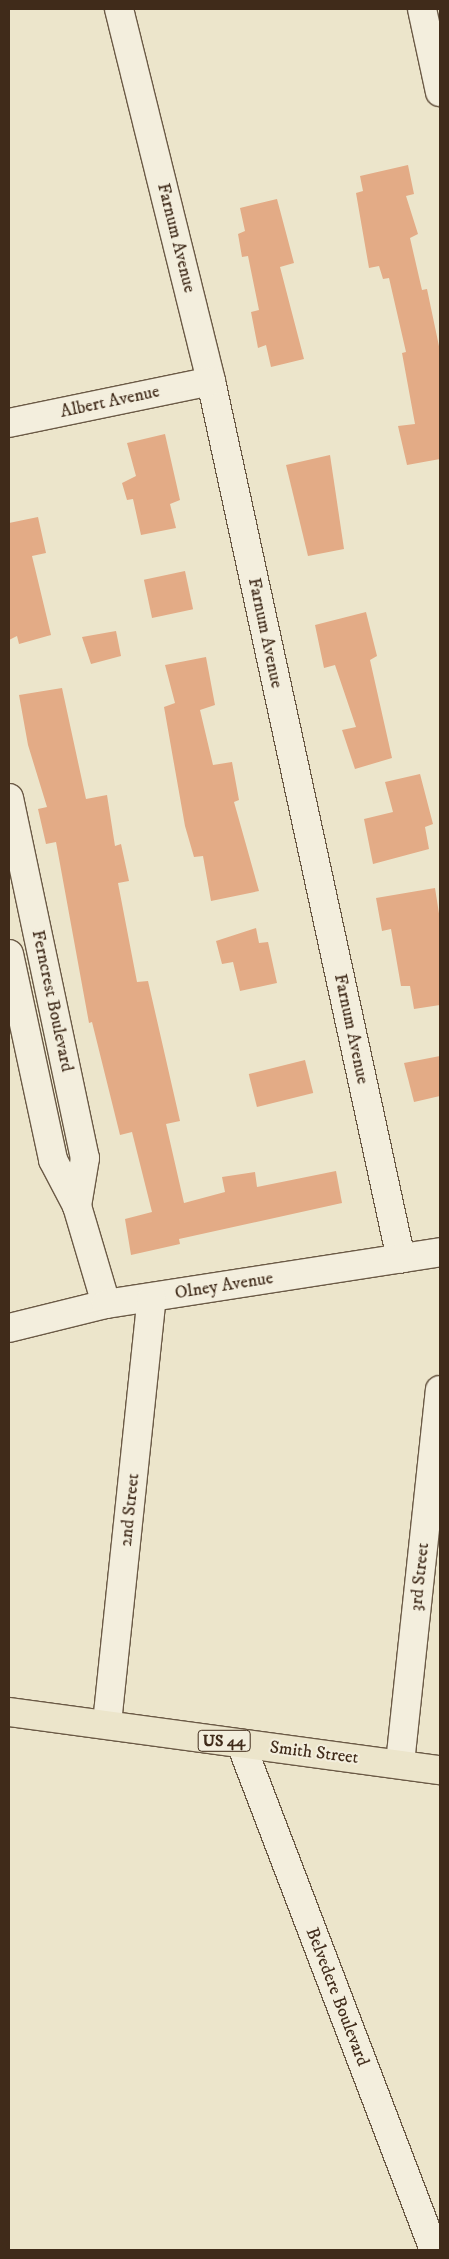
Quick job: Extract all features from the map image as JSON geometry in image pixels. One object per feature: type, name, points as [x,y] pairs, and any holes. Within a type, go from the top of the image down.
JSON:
[{"type":"main road","name":"Smith Street","points":[[9,1712],[107,1723],[241,1744],[440,1770]]},
{"type":"street","name":"Farnum Avenue","points":[[119,9],[211,381],[401,1259]]},
{"type":"street","points":[[422,9],[440,92]]},
{"type":"street","name":"Albert Avenue","points":[[9,423],[211,381]]},
{"type":"street","name":"Ferncrest Boulevard","points":[[9,798],[85,1158],[78,1206]]},
{"type":"street","name":"Ferncrest Boulevard","points":[[9,954],[53,1160],[78,1206],[106,1304]]},
{"type":"street","name":"Olney Avenue","points":[[9,1328],[106,1304],[440,1252]]},
{"type":"street","name":"2nd Street","points":[[107,1723],[152,1298]]},
{"type":"street","name":"3rd Street","points":[[400,1764],[440,1390]]},
{"type":"street","name":"Belvedere Boulevard","points":[[241,1744],[434,2250]]},
{"type":"building","points":[[408,165],[414,194],[406,196],[418,234],[410,238],[422,290],[427,289],[440,351],[440,459],[407,465],[398,426],[415,424],[402,353],[406,352],[389,278],[383,279],[379,266],[369,268],[356,193],[363,191],[360,176]]},
{"type":"building","points":[[277,199],[294,263],[280,267],[304,359],[271,367],[266,345],[258,348],[251,312],[259,310],[248,256],[242,257],[238,234],[245,231],[240,208]]},
{"type":"building","points":[[165,434],[180,500],[170,504],[176,528],[141,535],[133,499],[127,500],[122,483],[136,476],[127,443]]},
{"type":"building","points":[[330,455],[344,549],[308,556],[286,465]]},
{"type":"building","points":[[38,517],[46,553],[32,556],[51,635],[19,644],[17,636],[9,640],[9,523]]},
{"type":"building","points":[[185,571],[193,609],[152,618],[144,580]]},
{"type":"building","points":[[366,612],[377,656],[370,660],[392,758],[355,769],[342,730],[356,727],[335,665],[324,668],[315,625]]},
{"type":"building","points":[[116,631],[121,656],[91,664],[82,637]]},
{"type":"building","points":[[206,657],[215,705],[200,710],[213,765],[232,762],[239,800],[234,802],[259,891],[211,901],[203,856],[194,857],[185,826],[164,707],[175,703],[165,665]]},
{"type":"building","points":[[62,688],[86,799],[107,795],[115,846],[121,844],[129,881],[118,883],[137,982],[148,981],[180,1121],[166,1124],[184,1203],[225,1192],[222,1177],[255,1172],[257,1187],[336,1171],[342,1203],[179,1239],[180,1244],[131,1255],[125,1219],[152,1212],[132,1132],[120,1135],[92,1022],[89,1023],[56,842],[46,844],[38,809],[47,807],[28,745],[19,695]]},
{"type":"building","points":[[420,774],[433,824],[425,827],[429,849],[373,864],[364,819],[393,812],[385,782]]},
{"type":"building","points":[[435,888],[440,920],[440,1005],[414,1009],[410,986],[401,986],[391,929],[382,931],[376,898]]},
{"type":"building","points":[[256,928],[259,943],[268,942],[277,983],[240,991],[233,962],[222,964],[216,941]]},
{"type":"building","points":[[440,1056],[440,1096],[414,1102],[404,1063]]},
{"type":"building","points":[[305,1060],[313,1093],[257,1107],[249,1074]]}]
